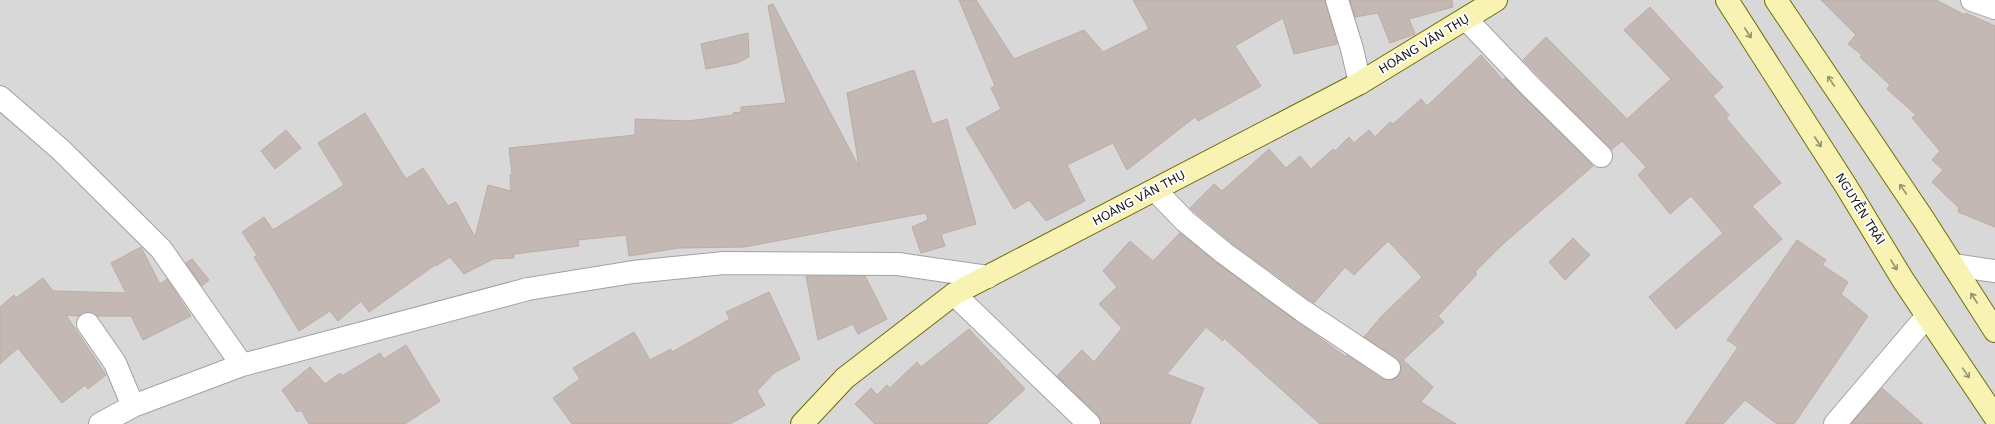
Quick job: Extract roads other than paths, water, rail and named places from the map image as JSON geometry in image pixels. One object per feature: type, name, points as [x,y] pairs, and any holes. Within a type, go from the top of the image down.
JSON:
[{"type":"main road","name":"HOÀNG VĂN THỤ","points":[[802,424],[845,378],[954,294],[1360,83],[1496,0]]},
{"type":"main road","name":"NGUYỄN TRÃI","points":[[1727,0],[1927,316],[1995,417]]},
{"type":"main road","points":[[1776,0],[1953,265],[1995,331]]},
{"type":"street","points":[[1337,0],[1352,49],[1360,83]]},
{"type":"street","points":[[1972,0],[1995,8]]},
{"type":"street","points":[[1466,19],[1530,86],[1601,156]]},
{"type":"street","points":[[0,97],[61,150],[161,249],[242,365]]},
{"type":"street","points":[[1155,190],[1185,221],[1224,253],[1303,311],[1390,368]]},
{"type":"street","points":[[100,424],[133,406],[242,365],[528,289],[633,272],[724,263],[898,264],[988,277]]},
{"type":"street","points":[[1953,265],[1995,271]]},
{"type":"street","points":[[954,294],[1089,424]]},
{"type":"street","points":[[1834,424],[1927,316]]},
{"type":"street","points":[[88,324],[115,363],[133,406]]}]
